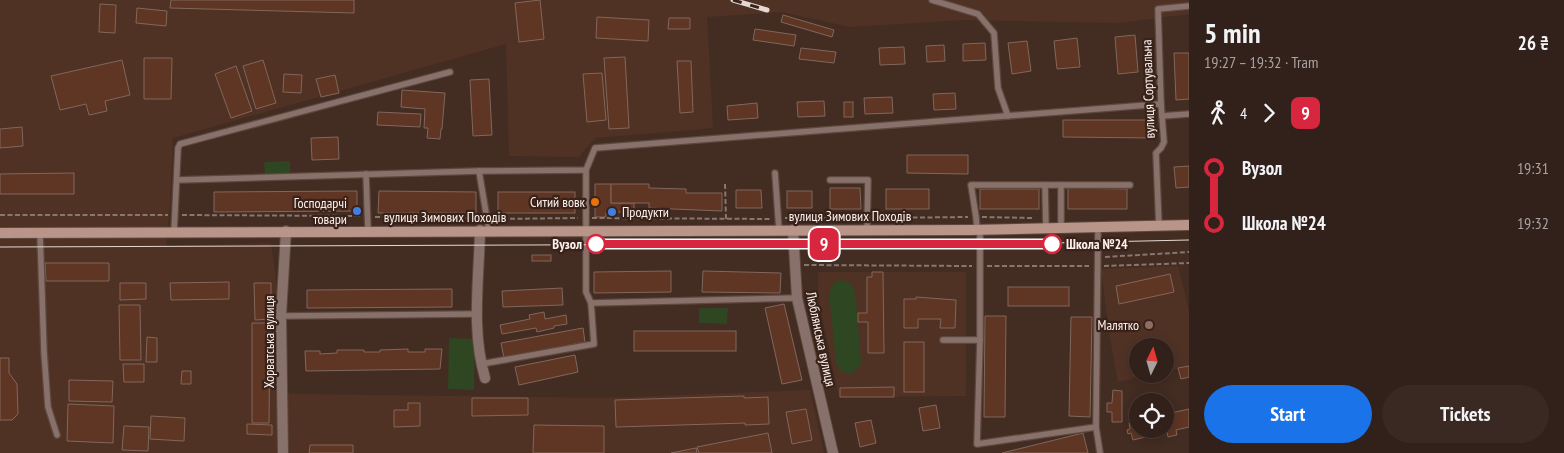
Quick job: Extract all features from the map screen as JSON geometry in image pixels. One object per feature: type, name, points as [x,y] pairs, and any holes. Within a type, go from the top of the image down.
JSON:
[{"type":"main road","name":"вулиця Зимових Походів","points":[[0,233],[1062,229],[1189,226]]},
{"type":"street","name":"Люблянська вулиця","points":[[793,230],[797,298],[833,453]]},
{"type":"street","name":"Хорватська вулиця","points":[[284,453],[281,316],[286,231]]},
{"type":"street","points":[[484,231],[476,314],[481,364],[485,378]]},
{"type":"lane","points":[[932,0],[978,14],[994,34],[998,88],[1008,116]]},
{"type":"lane","name":"вулиця Сортувальна","points":[[1159,227],[1156,153],[1164,142],[1158,9],[1189,6]]},
{"type":"lane","points":[[174,232],[178,148],[180,144],[450,72]]},
{"type":"lane","points":[[481,364],[594,344],[591,303],[586,292],[586,170],[595,148],[1161,104]]},
{"type":"lane","points":[[1162,116],[1189,114]]},
{"type":"lane","points":[[177,180],[479,171],[586,170]]},
{"type":"lane","points":[[479,171],[484,231]]},
{"type":"lane","points":[[775,172],[779,230]]},
{"type":"lane","points":[[366,174],[368,231]]},
{"type":"lane","points":[[830,180],[868,180],[867,230]]},
{"type":"lane","points":[[1096,427],[977,444],[980,266],[978,229],[971,185],[1130,185]]},
{"type":"lane","points":[[1046,185],[1046,229]]},
{"type":"lane","points":[[1061,185],[1062,229]]},
{"type":"lane","points":[[1098,228],[1096,427],[1100,453]]},
{"type":"lane","points":[[40,233],[48,408],[57,435]]},
{"type":"lane","points":[[591,303],[797,298]]},
{"type":"lane","points":[[281,316],[476,314]]},
{"type":"lane","points":[[944,340],[980,340]]},
{"type":"path","points":[[726,184],[726,219]]},
{"type":"path","points":[[1098,258],[1189,252]]},
{"type":"path","points":[[794,265],[1098,266],[1189,263]]},
{"type":"shaded area","points":[[0,0],[1189,0],[1189,14],[1119,23],[964,20],[850,27],[782,12],[707,17],[713,128],[595,138],[579,157],[509,156],[506,44],[173,138],[166,246],[271,243],[277,287],[278,392],[297,394],[604,398],[810,390],[824,453],[0,453]]},
{"type":"shaded area","name":"Малятко","points":[[1178,266],[1189,311],[1189,366],[1174,369],[1174,338],[1129,338],[1129,380],[1118,382],[1101,269]]},
{"type":"shaded area","points":[[818,272],[966,272],[966,396],[839,397],[818,297]]},
{"type":"green space","points":[[290,161],[290,173],[265,174],[264,162]]},
{"type":"green space","points":[[839,280],[849,282],[855,291],[861,361],[859,367],[851,374],[841,371],[836,363],[829,293],[833,284]]},
{"type":"green space","points":[[699,308],[728,308],[727,324],[699,323]]},
{"type":"green space","points":[[449,338],[475,339],[474,390],[448,389]]},
{"type":"building","points":[[171,0],[354,0],[354,13],[170,8]]},
{"type":"building","points":[[540,0],[544,39],[519,42],[515,3]]},
{"type":"building","points":[[100,4],[116,5],[115,33],[99,32]]},
{"type":"building","points":[[137,8],[167,11],[166,26],[136,23]]},
{"type":"building","points":[[783,15],[834,30],[832,37],[781,22]]},
{"type":"building","points":[[597,17],[649,20],[648,41],[596,38]]},
{"type":"building","points":[[669,18],[690,18],[690,29],[668,29]]},
{"type":"building","points":[[755,29],[796,35],[794,46],[753,40]]},
{"type":"building","points":[[1135,35],[1138,72],[1118,74],[1115,37]]},
{"type":"building","points":[[1077,38],[1080,67],[1057,69],[1054,41]]},
{"type":"building","points":[[1027,41],[1031,71],[1012,74],[1008,43]]},
{"type":"building","points":[[985,43],[986,60],[963,61],[963,44]]},
{"type":"building","points":[[944,45],[945,61],[927,62],[926,46]]},
{"type":"building","points":[[904,47],[905,64],[880,65],[879,48]]},
{"type":"building","points":[[801,48],[836,52],[834,63],[799,59]]},
{"type":"building","points":[[1174,53],[1189,53],[1189,99],[1176,100]]},
{"type":"building","points":[[625,57],[629,128],[609,129],[604,58]]},
{"type":"building","points":[[144,58],[172,58],[171,99],[144,99]]},
{"type":"building","points":[[122,60],[130,95],[105,101],[107,111],[89,115],[86,104],[60,110],[51,76]]},
{"type":"building","points":[[263,60],[276,103],[256,109],[243,66]]},
{"type":"building","points":[[677,61],[691,61],[693,112],[680,113]]},
{"type":"building","points":[[236,66],[252,111],[231,118],[215,74]]},
{"type":"building","points":[[602,73],[606,120],[587,122],[583,74]]},
{"type":"building","points":[[284,74],[302,75],[301,93],[283,92]]},
{"type":"building","points":[[335,75],[339,93],[321,97],[316,79]]},
{"type":"building","points":[[489,79],[492,135],[473,136],[470,80]]},
{"type":"building","points":[[402,90],[445,93],[440,139],[427,138],[428,128],[424,128],[425,109],[401,107]]},
{"type":"building","points":[[955,93],[956,109],[934,110],[933,94]]},
{"type":"building","points":[[892,97],[893,113],[865,114],[864,98]]},
{"type":"building","points":[[824,101],[825,116],[798,117],[797,102]]},
{"type":"building","points":[[844,102],[853,102],[853,117],[844,117]]},
{"type":"building","points":[[757,103],[758,118],[728,120],[727,106]]},
{"type":"building","points":[[378,112],[421,114],[420,127],[377,125]]},
{"type":"building","points":[[1063,120],[1154,120],[1154,138],[1063,137]]},
{"type":"building","points":[[22,127],[23,146],[0,148],[0,129]]},
{"type":"building","points":[[338,137],[339,159],[312,160],[311,138]]},
{"type":"building","points":[[907,155],[968,155],[968,174],[907,173]]},
{"type":"building","points":[[1189,166],[1189,187],[1176,188],[1174,167]]},
{"type":"building","points":[[74,173],[74,194],[0,194],[0,174]]},
{"type":"building","points":[[595,184],[611,184],[611,203],[634,203],[634,212],[606,212],[606,217],[595,217]]},
{"type":"building","points":[[611,184],[649,184],[649,188],[686,189],[686,193],[722,193],[722,211],[649,208],[649,203],[611,203]]},
{"type":"building","points":[[830,188],[860,188],[861,209],[830,209]]},
{"type":"building","points":[[1068,188],[1127,189],[1127,209],[1068,209]]},
{"type":"building","points":[[886,189],[929,189],[929,209],[886,209]]},
{"type":"building","points":[[980,189],[1039,189],[1039,209],[980,209]]},
{"type":"building","points":[[736,190],[761,190],[762,208],[736,208]]},
{"type":"building","points":[[357,191],[357,211],[214,212],[214,192]]},
{"type":"building","points":[[379,191],[476,192],[476,213],[378,213]]},
{"type":"building","points":[[787,191],[812,191],[812,208],[787,208]]},
{"type":"building","points":[[498,192],[575,192],[575,213],[498,213]]},
{"type":"building","points":[[532,255],[551,255],[551,261],[532,261]]},
{"type":"building","points":[[45,263],[109,263],[109,281],[46,281]]},
{"type":"building","points":[[671,271],[671,292],[594,293],[594,272]]},
{"type":"building","points":[[703,271],[781,273],[780,293],[702,292]]},
{"type":"building","points":[[872,272],[883,272],[884,353],[868,353],[868,322],[858,322],[858,313],[867,313],[867,277],[872,277]]},
{"type":"building","points":[[1170,274],[1174,292],[1119,304],[1116,286]]},
{"type":"building","points":[[229,282],[229,299],[171,300],[170,283]]},
{"type":"building","points":[[120,283],[146,283],[146,299],[120,300]]},
{"type":"building","points":[[254,283],[271,283],[271,319],[255,320]]},
{"type":"building","points":[[1008,287],[1069,287],[1069,306],[1008,306]]},
{"type":"building","points":[[562,288],[563,305],[503,307],[502,291]]},
{"type":"building","points":[[452,289],[452,307],[307,308],[307,290]]},
{"type":"building","points":[[916,297],[956,300],[955,328],[940,328],[941,319],[918,319],[918,328],[904,328],[904,299],[916,299]]},
{"type":"building","points":[[784,304],[802,380],[782,384],[765,308]]},
{"type":"building","points":[[119,305],[140,305],[141,360],[120,360]]},
{"type":"building","points":[[544,312],[545,319],[566,315],[567,324],[537,332],[536,328],[502,334],[500,325],[530,319],[529,315]]},
{"type":"building","points":[[985,316],[1006,316],[1005,417],[984,417]]},
{"type":"building","points":[[1071,317],[1092,317],[1090,417],[1069,416]]},
{"type":"building","points":[[252,323],[270,323],[269,423],[252,423]]},
{"type":"building","points":[[583,328],[585,342],[504,358],[501,343]]},
{"type":"building","points":[[634,331],[736,331],[736,351],[634,351]]},
{"type":"building","points":[[147,337],[157,338],[157,362],[146,362]]},
{"type":"building","points":[[904,342],[924,342],[924,392],[904,392]]},
{"type":"building","points":[[408,349],[408,352],[425,352],[425,349],[442,349],[440,369],[306,371],[305,351],[320,351],[320,354],[337,353],[337,350],[380,352],[380,350]]},
{"type":"building","points":[[575,355],[578,372],[519,385],[515,367]]},
{"type":"building","points":[[0,358],[9,358],[9,373],[17,384],[18,414],[12,420],[0,420]]},
{"type":"building","points":[[123,364],[144,364],[144,382],[124,382]]},
{"type":"building","points":[[1189,366],[1189,377],[1181,379],[1178,368]]},
{"type":"building","points":[[182,371],[191,371],[191,384],[181,384]]},
{"type":"building","points":[[69,380],[113,381],[112,402],[69,401]]},
{"type":"building","points":[[894,387],[894,397],[840,397],[840,388]]},
{"type":"building","points":[[1113,390],[1122,391],[1122,422],[1112,422],[1112,412],[1107,412],[1107,403],[1112,403]]},
{"type":"building","points":[[744,396],[744,398],[768,397],[769,424],[616,427],[615,400]]},
{"type":"building","points":[[472,398],[528,398],[528,415],[472,416]]},
{"type":"building","points":[[408,403],[420,403],[420,426],[394,427],[394,410],[408,410]]},
{"type":"building","points":[[68,404],[114,406],[113,443],[67,441]]},
{"type":"building","points":[[936,405],[940,428],[923,431],[919,408]]},
{"type":"building","points":[[806,409],[812,440],[792,444],[786,412]]},
{"type":"building","points":[[1189,409],[1189,427],[1176,430],[1177,435],[1174,436],[1174,412]]},
{"type":"building","points":[[151,416],[185,418],[184,441],[150,439]]},
{"type":"building","points":[[871,420],[876,443],[860,447],[855,423]]},
{"type":"building","points":[[247,424],[272,425],[272,435],[247,434]]},
{"type":"building","points":[[534,425],[604,426],[604,453],[533,453]]},
{"type":"building","points":[[124,426],[149,427],[148,451],[122,450]]},
{"type":"building","points":[[768,433],[772,453],[699,453],[697,447]]},
{"type":"building","points":[[1083,433],[1088,453],[1002,453]]},
{"type":"building","points":[[310,445],[353,445],[353,453],[309,453]]},
{"type":"building","points":[[696,448],[697,453],[671,453]]},
{"type":"tram line","points":[[0,247],[1052,243],[1189,240]]},
{"type":"tram line","name":"9","points":[[596,244],[1052,244]]},
{"type":"railway","points":[[733,0],[767,10]]},
{"type":"place","name":"Ситий вовк","points":[[595,202]]},
{"type":"place","name":"Господарчі товари","points":[[357,211]]},
{"type":"place","name":"Продукти","points":[[612,212]]},
{"type":"place","name":"Вузол","points":[[596,244]]},
{"type":"place","name":"Школа №24","points":[[1052,244]]},
{"type":"place","name":"Малятко","points":[[1149,325]]}]
